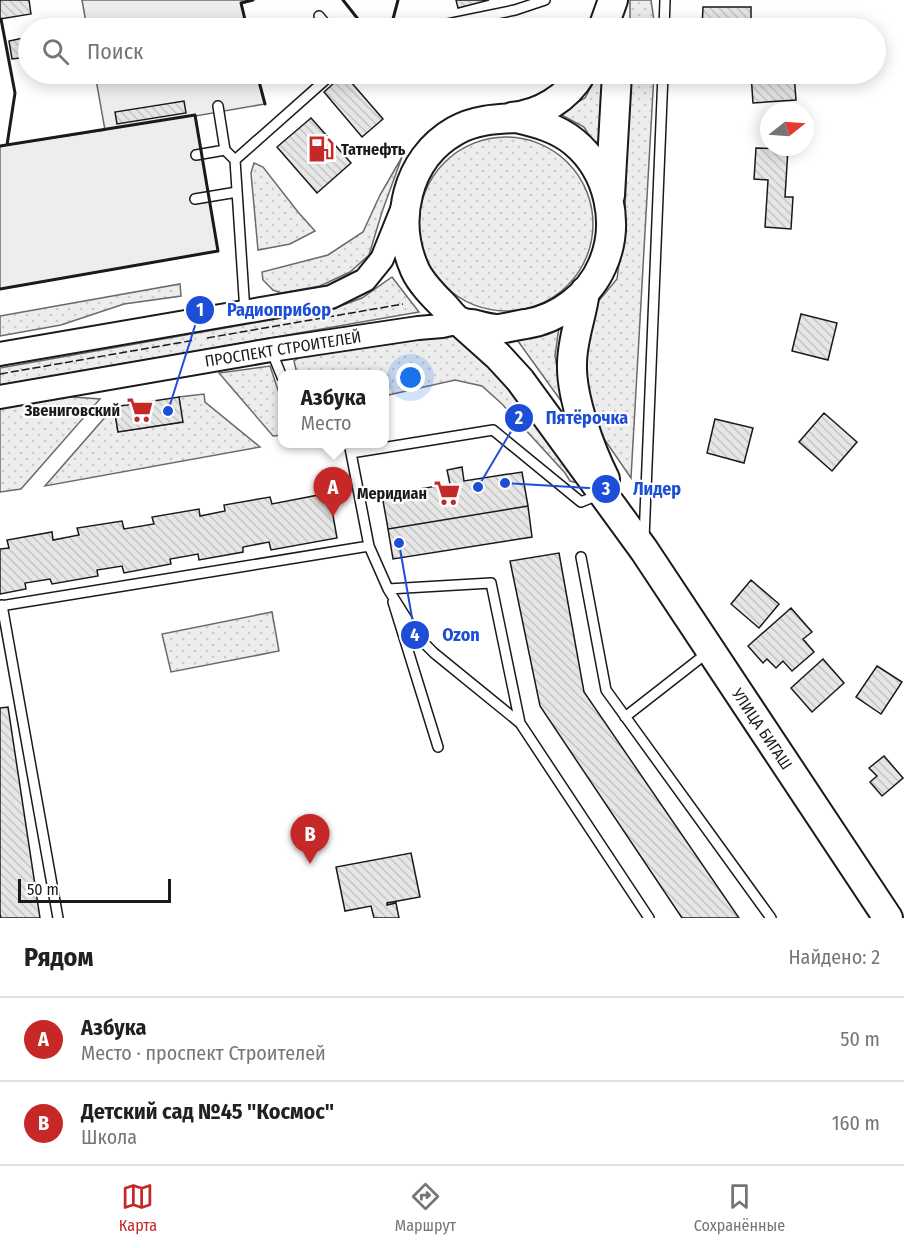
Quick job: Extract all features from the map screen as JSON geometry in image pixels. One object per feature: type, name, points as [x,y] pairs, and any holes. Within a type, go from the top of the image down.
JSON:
[{"type":"main road","points":[[607,18],[613,0]]},
{"type":"main road","points":[[620,18],[621,0]]},
{"type":"main road","points":[[575,84],[551,105],[526,116],[485,120],[455,131],[432,149],[415,174],[404,203],[404,237],[415,272],[434,296],[460,322],[495,329],[538,322],[562,311],[585,291],[602,266],[611,235],[610,203],[616,84]]},
{"type":"main road","points":[[485,120],[516,118],[546,125],[574,142],[597,169],[610,203]]},
{"type":"main road","name":"УЛИЦА БИГАШ","points":[[585,291],[582,316],[574,338],[572,365],[577,399],[585,430],[600,469],[639,545]]},
{"type":"main road","name":"УЛИЦА БИГАШ","points":[[460,322],[498,356],[520,380],[639,545],[888,918]]},
{"type":"street","points":[[0,354],[331,297],[365,280],[382,259],[404,203]]},
{"type":"street","name":"ПРОСПЕКТ СТРОИТЕЛЕЙ","points":[[0,397],[271,350],[460,322]]},
{"type":"lane","points":[[476,18],[515,10],[545,0]]},
{"type":"lane","points":[[664,18],[665,0]]},
{"type":"lane","points":[[235,160],[321,84]]},
{"type":"lane","points":[[639,545],[662,84]]},
{"type":"lane","points":[[218,106],[225,150],[235,160],[245,312]]},
{"type":"lane","points":[[196,155],[225,150]]},
{"type":"lane","points":[[195,199],[237,192]]},
{"type":"lane","points":[[271,350],[279,370]]},
{"type":"lane","points":[[389,443],[493,430],[581,502],[602,494]]},
{"type":"lane","points":[[350,448],[369,546],[388,589],[438,747]]},
{"type":"lane","points":[[58,918],[1,607],[369,546]]},
{"type":"lane","points":[[581,557],[606,690],[771,918]]},
{"type":"lane","points":[[388,589],[491,583],[520,723]]},
{"type":"lane","points":[[388,589],[418,637],[434,653],[520,723],[649,918]]},
{"type":"lane","points":[[625,717],[709,651]]},
{"type":"shaded area","points":[[82,0],[253,0],[241,4],[244,18],[85,18]]},
{"type":"shaded area","points":[[630,0],[651,0],[654,18],[630,18]]},
{"type":"shaded area","points":[[97,84],[260,84],[265,104],[195,116],[218,251],[0,289],[0,146],[105,130]]},
{"type":"shaded area","points":[[593,84],[607,84],[600,152],[584,127],[558,113],[585,98]]},
{"type":"shaded area","points":[[628,84],[653,84],[631,478],[589,417],[582,378],[592,309],[617,279],[625,219]]},
{"type":"shaded area","points":[[506,137],[523,138],[539,143],[568,162],[587,191],[592,207],[592,241],[587,257],[568,286],[539,305],[523,310],[506,311],[489,310],[473,305],[444,286],[425,257],[420,241],[419,224],[420,207],[425,191],[444,162],[473,143],[489,138]]},
{"type":"shaded area","points":[[402,157],[369,255],[350,272],[320,286],[281,293],[273,290],[263,280],[262,272],[328,255],[363,232],[380,195]]},
{"type":"shaded area","points":[[254,163],[263,167],[315,231],[290,244],[258,250],[251,173]]},
{"type":"shaded area","points":[[392,277],[419,312],[0,385],[0,368],[332,309],[362,298]]},
{"type":"shaded area","points":[[180,284],[181,296],[124,304],[61,325],[0,336],[0,316]]},
{"type":"shaded area","points":[[559,327],[555,356],[564,405],[515,337]]},
{"type":"shaded area","points":[[441,335],[464,336],[494,362],[578,483],[570,481],[502,404],[482,386],[455,380],[389,395],[389,370],[296,370],[294,361],[303,355]]},
{"type":"shaded area","points":[[270,366],[278,390],[278,435],[273,436],[219,373]]},
{"type":"shaded area","points":[[204,394],[205,402],[260,447],[45,486],[114,407],[118,432],[182,422],[179,397]]},
{"type":"shaded area","points":[[58,396],[100,399],[21,489],[0,492],[0,408]]},
{"type":"shaded area","points":[[272,612],[279,651],[171,672],[162,634]]},
{"type":"building","points":[[0,0],[29,0],[31,14],[0,19]]},
{"type":"building","points":[[456,0],[489,0],[458,8]]},
{"type":"building","points":[[703,7],[751,7],[751,18],[702,18]]},
{"type":"building","points":[[18,39],[18,58],[12,59],[9,41]]},
{"type":"building","points":[[333,84],[353,84],[383,119],[362,137],[324,92]]},
{"type":"building","points":[[752,84],[795,84],[796,100],[753,103]]},
{"type":"building","points":[[184,101],[186,113],[117,124],[115,112]]},
{"type":"building","points":[[311,118],[351,163],[317,193],[277,147]]},
{"type":"building","points":[[756,148],[760,148],[760,156],[788,156],[785,197],[793,197],[791,229],[765,227],[768,180],[754,179]]},
{"type":"building","points":[[801,314],[837,323],[828,360],[792,351]]},
{"type":"building","points":[[179,397],[183,422],[118,432],[114,407]]},
{"type":"building","points":[[824,413],[857,442],[832,471],[799,442]]},
{"type":"building","points":[[715,419],[753,428],[744,463],[707,453]]},
{"type":"building","points":[[462,467],[464,481],[522,472],[528,506],[388,529],[382,495],[450,484],[447,470]]},
{"type":"building","points":[[329,493],[337,538],[271,550],[269,542],[243,547],[243,552],[199,560],[198,554],[170,559],[171,564],[124,573],[122,566],[97,570],[98,576],[52,584],[50,579],[25,583],[26,589],[0,594],[0,549],[9,548],[7,540],[52,532],[53,540],[79,535],[77,528],[122,521],[124,529],[154,524],[152,517],[199,509],[200,516],[225,511],[224,505],[270,497],[272,504]]},
{"type":"building","points":[[528,506],[532,537],[393,559],[388,529]]},
{"type":"building","points":[[559,553],[584,692],[739,918],[682,918],[540,706],[510,561]]},
{"type":"building","points":[[751,580],[779,604],[759,628],[731,604]]},
{"type":"building","points":[[791,608],[812,632],[803,639],[814,652],[792,671],[783,661],[776,668],[767,659],[763,663],[748,646]]},
{"type":"building","points":[[823,659],[844,683],[812,712],[791,688]]},
{"type":"building","points":[[877,666],[902,682],[881,714],[856,697]]},
{"type":"building","points":[[8,707],[40,918],[1,918],[0,914],[0,708]]},
{"type":"building","points":[[884,756],[903,778],[882,796],[870,782],[877,776],[869,768]]},
{"type":"building","points":[[411,853],[420,897],[387,903],[387,905],[396,903],[399,918],[374,918],[371,906],[345,911],[336,867]]},
{"type":"fence","points":[[207,338],[403,304]]},
{"type":"fence","points":[[0,374],[195,340]]},
{"type":"wall","points":[[245,18],[241,3],[253,0]]},
{"type":"wall","points":[[343,0],[357,18]]},
{"type":"wall","points":[[393,18],[398,0]]},
{"type":"wall","points":[[1,19],[15,93],[7,145]]},
{"type":"wall","points":[[260,84],[265,104]]},
{"type":"wall","points":[[0,146],[195,115],[218,251],[0,289]]},
{"type":"place","name":"Татнефть","points":[[321,149]]},
{"type":"place","name":"Звениговский","points":[[140,410]]},
{"type":"place","name":"Радиоприбор","points":[[168,411]]},
{"type":"place","name":"Лидер","points":[[505,483]]},
{"type":"place","name":"Пятёрочка","points":[[478,487]]},
{"type":"place","name":"Меридиан","points":[[447,493]]},
{"type":"place","name":"Азбука","points":[[333,517]]},
{"type":"place","name":"Ozon","points":[[399,543]]},
{"type":"place","name":"Детский сад №45 \"Космос\"","points":[[310,864]]}]
